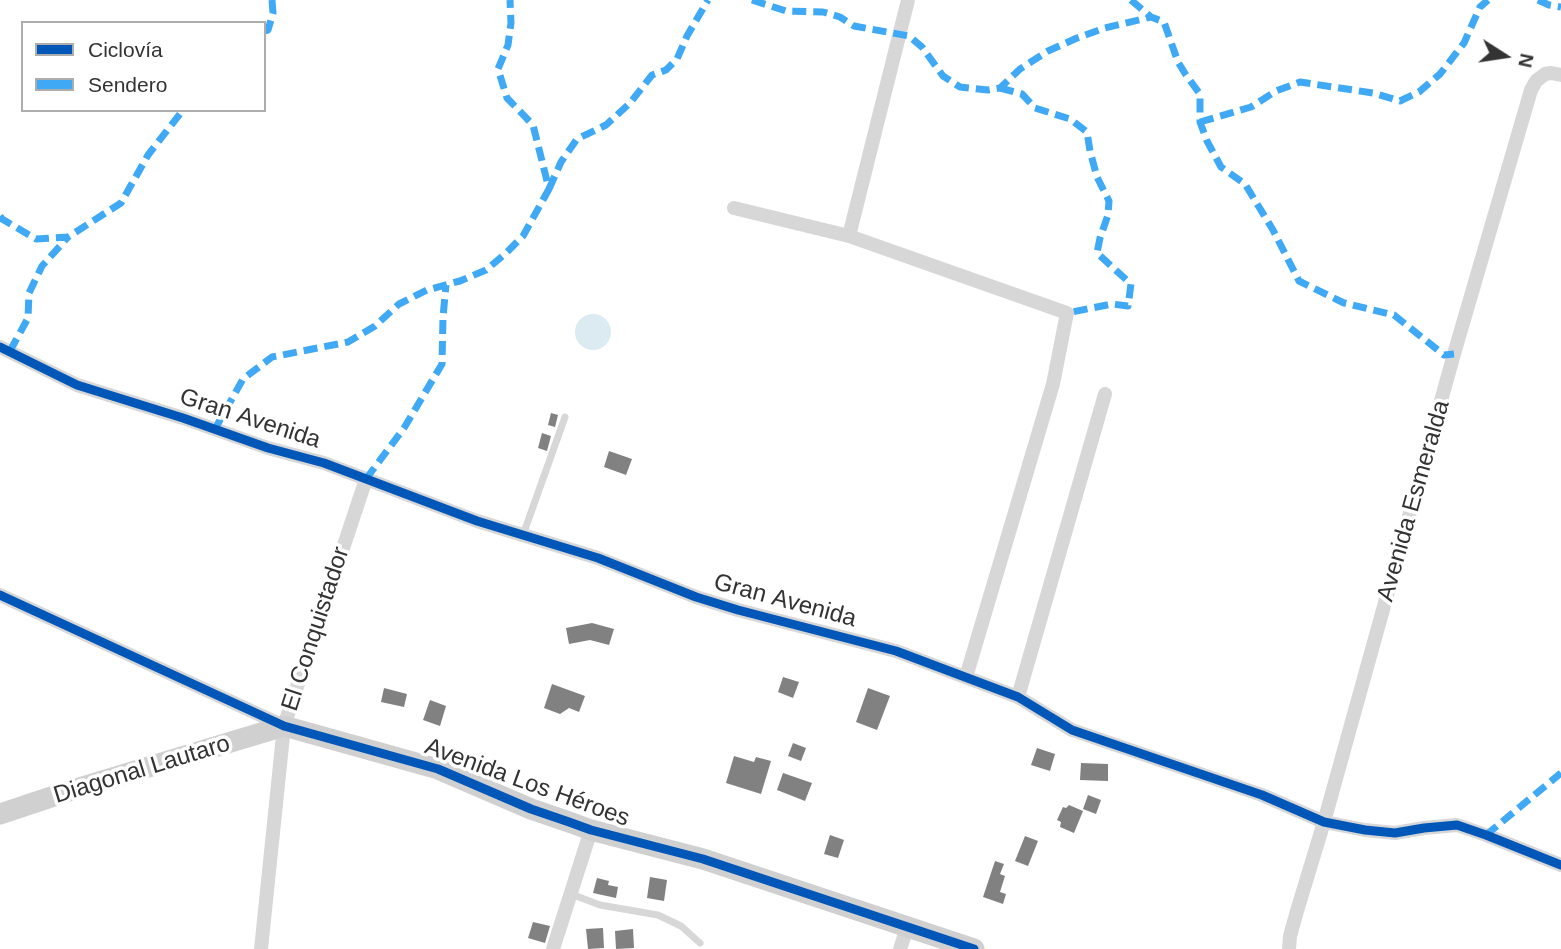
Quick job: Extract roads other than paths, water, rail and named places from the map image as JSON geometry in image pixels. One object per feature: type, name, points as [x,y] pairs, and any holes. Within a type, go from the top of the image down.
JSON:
[{"type":"street","points":[[849,236],[908,0]]},
{"type":"street","name":"Avenida Esmeralda","points":[[1289,949],[1297,911],[1531,90],[1536,81],[1545,74],[1561,75]]},
{"type":"street","points":[[734,208],[849,236],[1067,313],[1053,384],[966,677]]},
{"type":"street","name":"Gran Avenida","points":[[0,347],[77,385],[268,448],[324,463],[477,521],[598,558],[706,600],[896,651],[1018,697],[1072,730],[1262,795],[1324,822],[1395,834],[1457,825],[1561,865]]},
{"type":"street","points":[[1018,697],[1105,394]]},
{"type":"street","name":"El Conquistador","points":[[261,949],[284,726],[366,479]]},
{"type":"street","name":"Avenida Los Héroes","points":[[0,595],[284,726],[438,769],[531,809],[591,830],[703,859],[974,949]]},
{"type":"street","name":"Diagonal Lautaro","points":[[0,814],[284,726]]},
{"type":"street","points":[[553,949],[591,830]]},
{"type":"street","points":[[900,949],[908,928]]},
{"type":"lane","points":[[522,536],[565,417]]},
{"type":"lane","points":[[570,894],[600,905],[658,915],[681,926],[700,943]]}]
